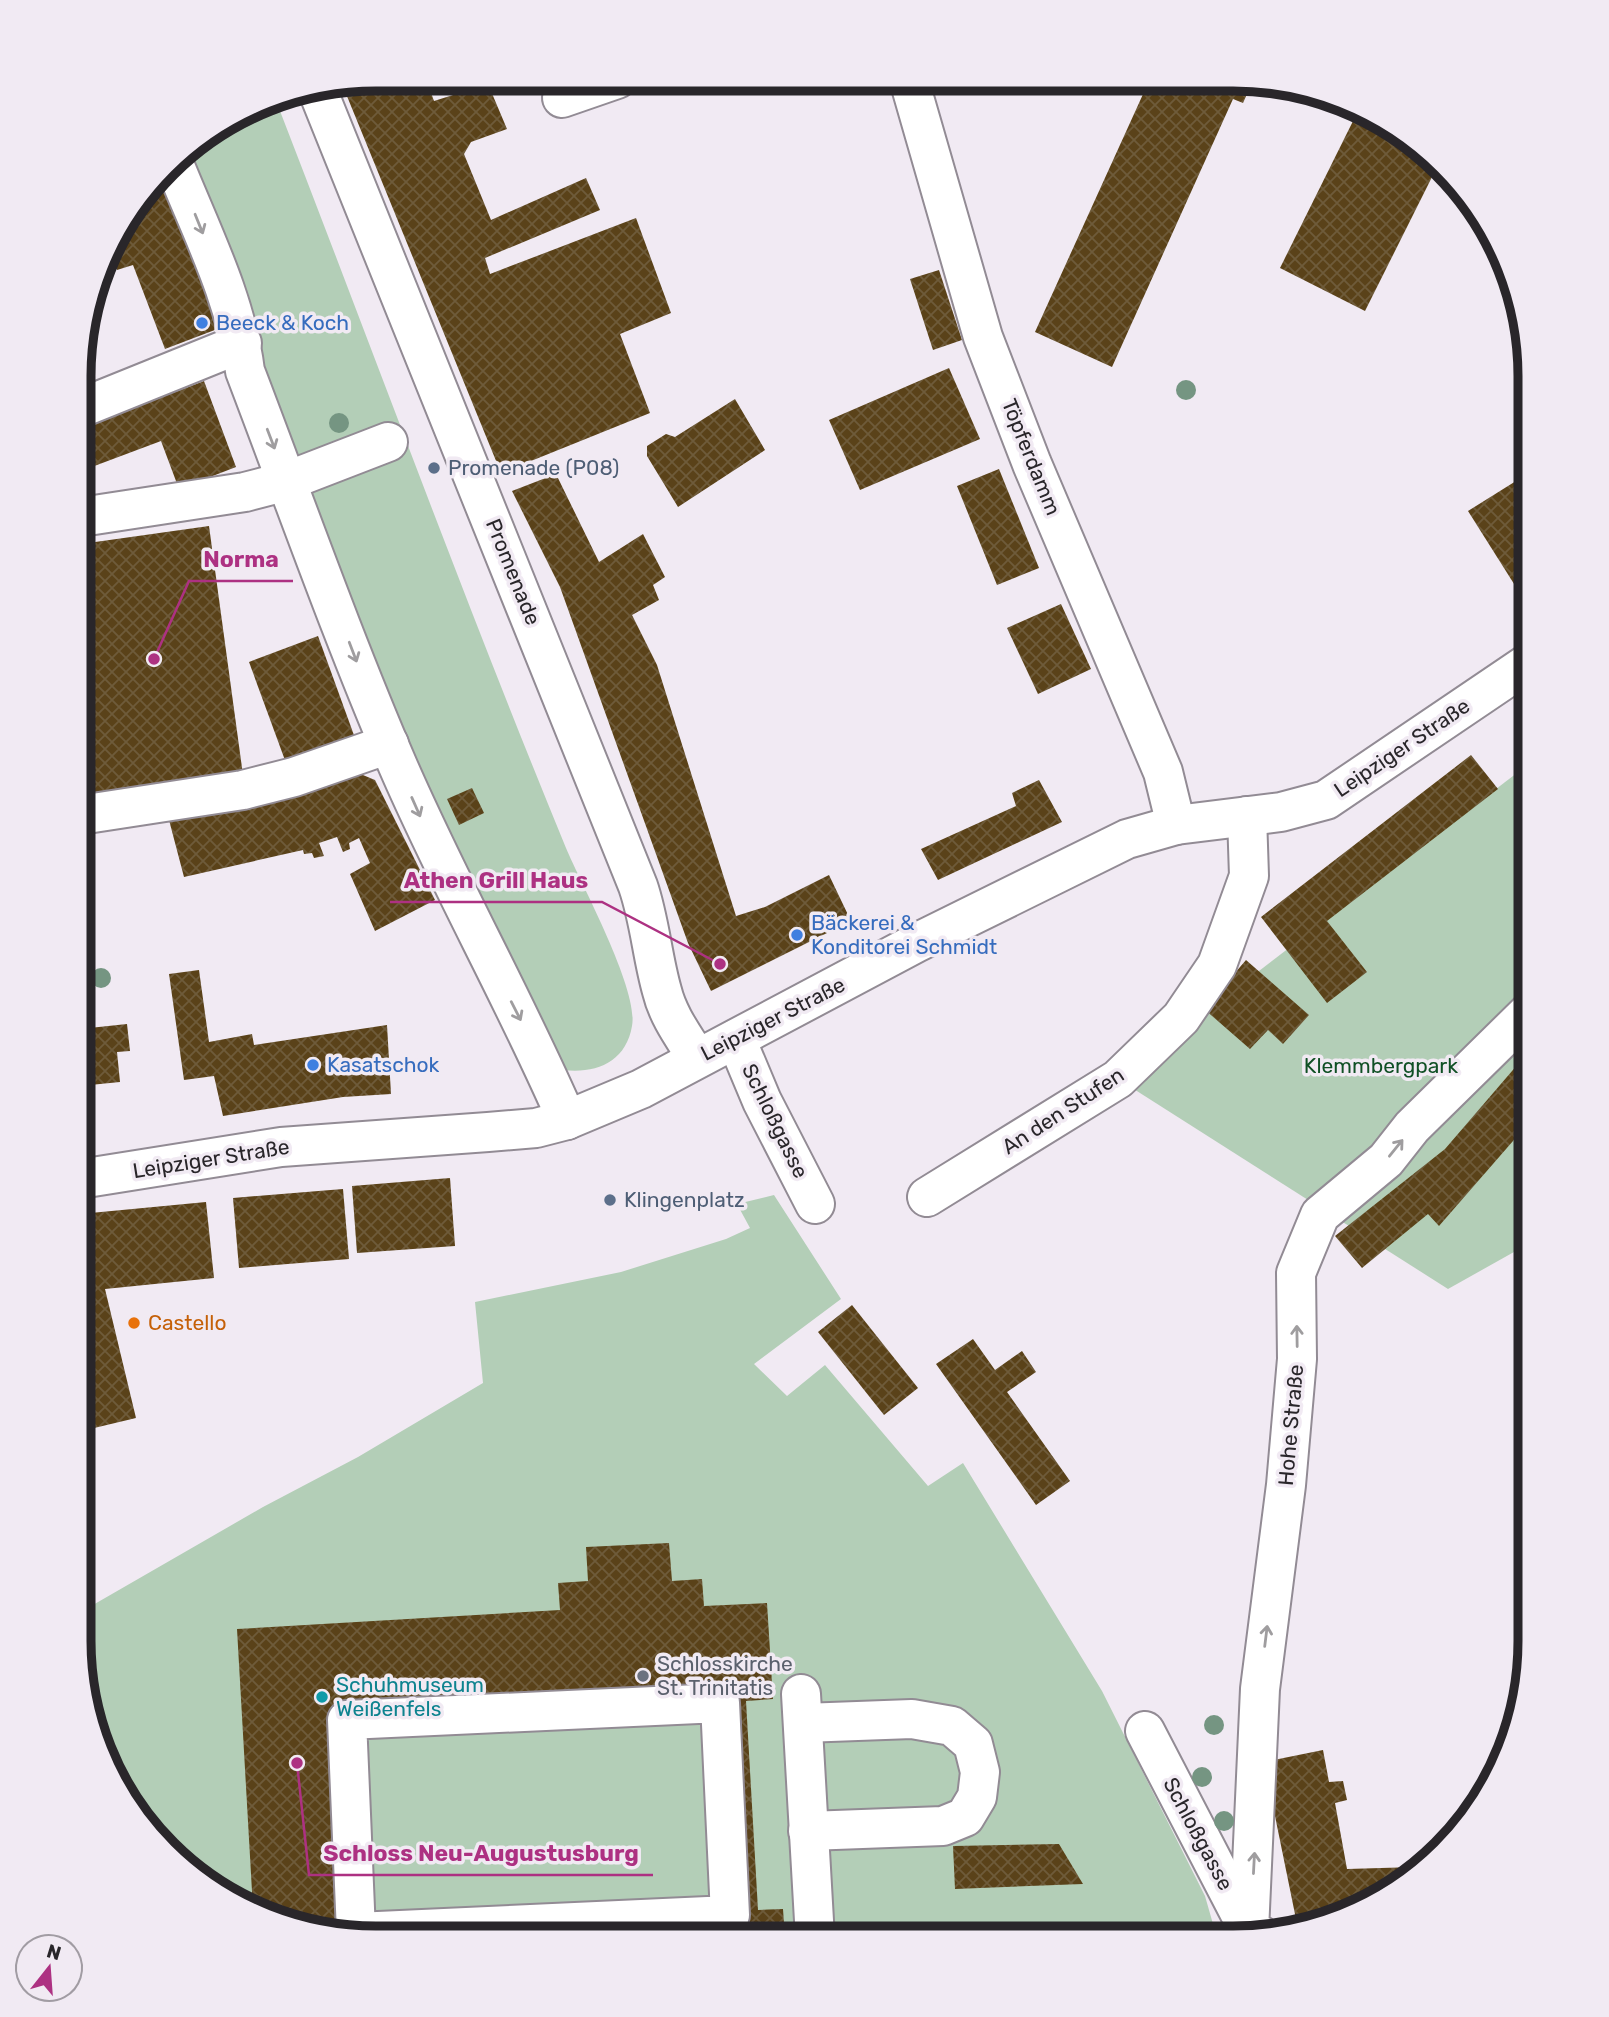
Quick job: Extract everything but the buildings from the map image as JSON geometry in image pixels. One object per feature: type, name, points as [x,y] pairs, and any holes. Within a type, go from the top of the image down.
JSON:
[{"type":"street","points":[[562,97],[580,91]]},
{"type":"street","name":"Töpferdamm","points":[[912,91],[983,337],[1032,464],[1163,772],[1176,825]]},
{"type":"street","name":"Promenade","points":[[320,96],[638,886],[649,920],[662,993],[672,1018],[697,1058]]},
{"type":"street","points":[[178,172],[230,303],[242,343],[245,371],[389,744],[456,895],[541,1059],[567,1120]]},
{"type":"street","points":[[91,404],[242,343]]},
{"type":"street","points":[[91,516],[212,498],[287,481],[388,442]]},
{"type":"street","name":"Leipziger Straße","points":[[91,1177],[281,1147],[536,1128],[567,1120],[641,1089],[1089,856],[1127,839],[1176,825],[1281,812],[1326,800],[1518,670]]},
{"type":"street","points":[[91,813],[243,790],[294,777],[389,744]]},
{"type":"street","name":"An den Stufen","points":[[927,1197],[1118,1079],[1181,1018],[1217,965],[1249,876],[1247,816]]},
{"type":"street","name":"Hohe Straße","points":[[1252,1925],[1259,1689],[1286,1485],[1297,1359],[1296,1273],[1320,1215],[1386,1160],[1412,1128],[1518,1023]]},
{"type":"street","name":"Schloßgasse","points":[[736,1039],[762,1101],[816,1204]]},
{"type":"street","points":[[356,1925],[346,1720],[720,1703],[730,1915],[488,1926]]},
{"type":"street","points":[[808,1832],[943,1826],[965,1817],[977,1797],[980,1772],[973,1744],[952,1726],[912,1719],[802,1708],[808,1832],[814,1926]]},
{"type":"street","name":"Schloßgasse","points":[[1145,1731],[1247,1925]]},
{"type":"green space","points":[[279,108],[491,661],[566,848],[608,938],[627,988],[632,1010],[629,1038],[623,1049],[608,1063],[587,1070],[563,1070],[451,862],[299,461],[191,160],[234,129]]},
{"type":"green space","name":"Klemmbergpark","points":[[1518,772],[1518,1250],[1448,1289],[1118,1079]]},
{"type":"green space","points":[[774,1195],[841,1299],[754,1364],[787,1396],[825,1365],[928,1486],[963,1463],[1102,1691],[1205,1896],[1214,1926],[339,1924],[285,1911],[250,1897],[218,1878],[188,1855],[162,1829],[139,1799],[120,1767],[96,1696],[91,1606],[263,1507],[358,1457],[483,1383],[475,1302],[621,1272],[726,1239],[750,1228],[737,1204]]},
{"type":"place","name":"Beeck & Koch","points":[[202,323]]},
{"type":"place","name":"Promenade (P08)","points":[[434,468]]},
{"type":"place","name":"Norma","points":[[154,659]]},
{"type":"place","name":"Bäckerei & Konditorei Schmidt","points":[[797,935]]},
{"type":"place","name":"Athen Grill Haus","points":[[720,964]]},
{"type":"place","name":"Kasatschok","points":[[313,1065]]},
{"type":"place","name":"Klingenplatz","points":[[610,1200]]},
{"type":"place","name":"Castello","points":[[134,1323]]},
{"type":"place","name":"Schlosskirche St. Trinitatis","points":[[643,1676]]},
{"type":"place","name":"Schuhmuseum Weißenfels","points":[[322,1697]]},
{"type":"place","name":"Schloss Neu-Augustusburg","points":[[297,1763]]}]
